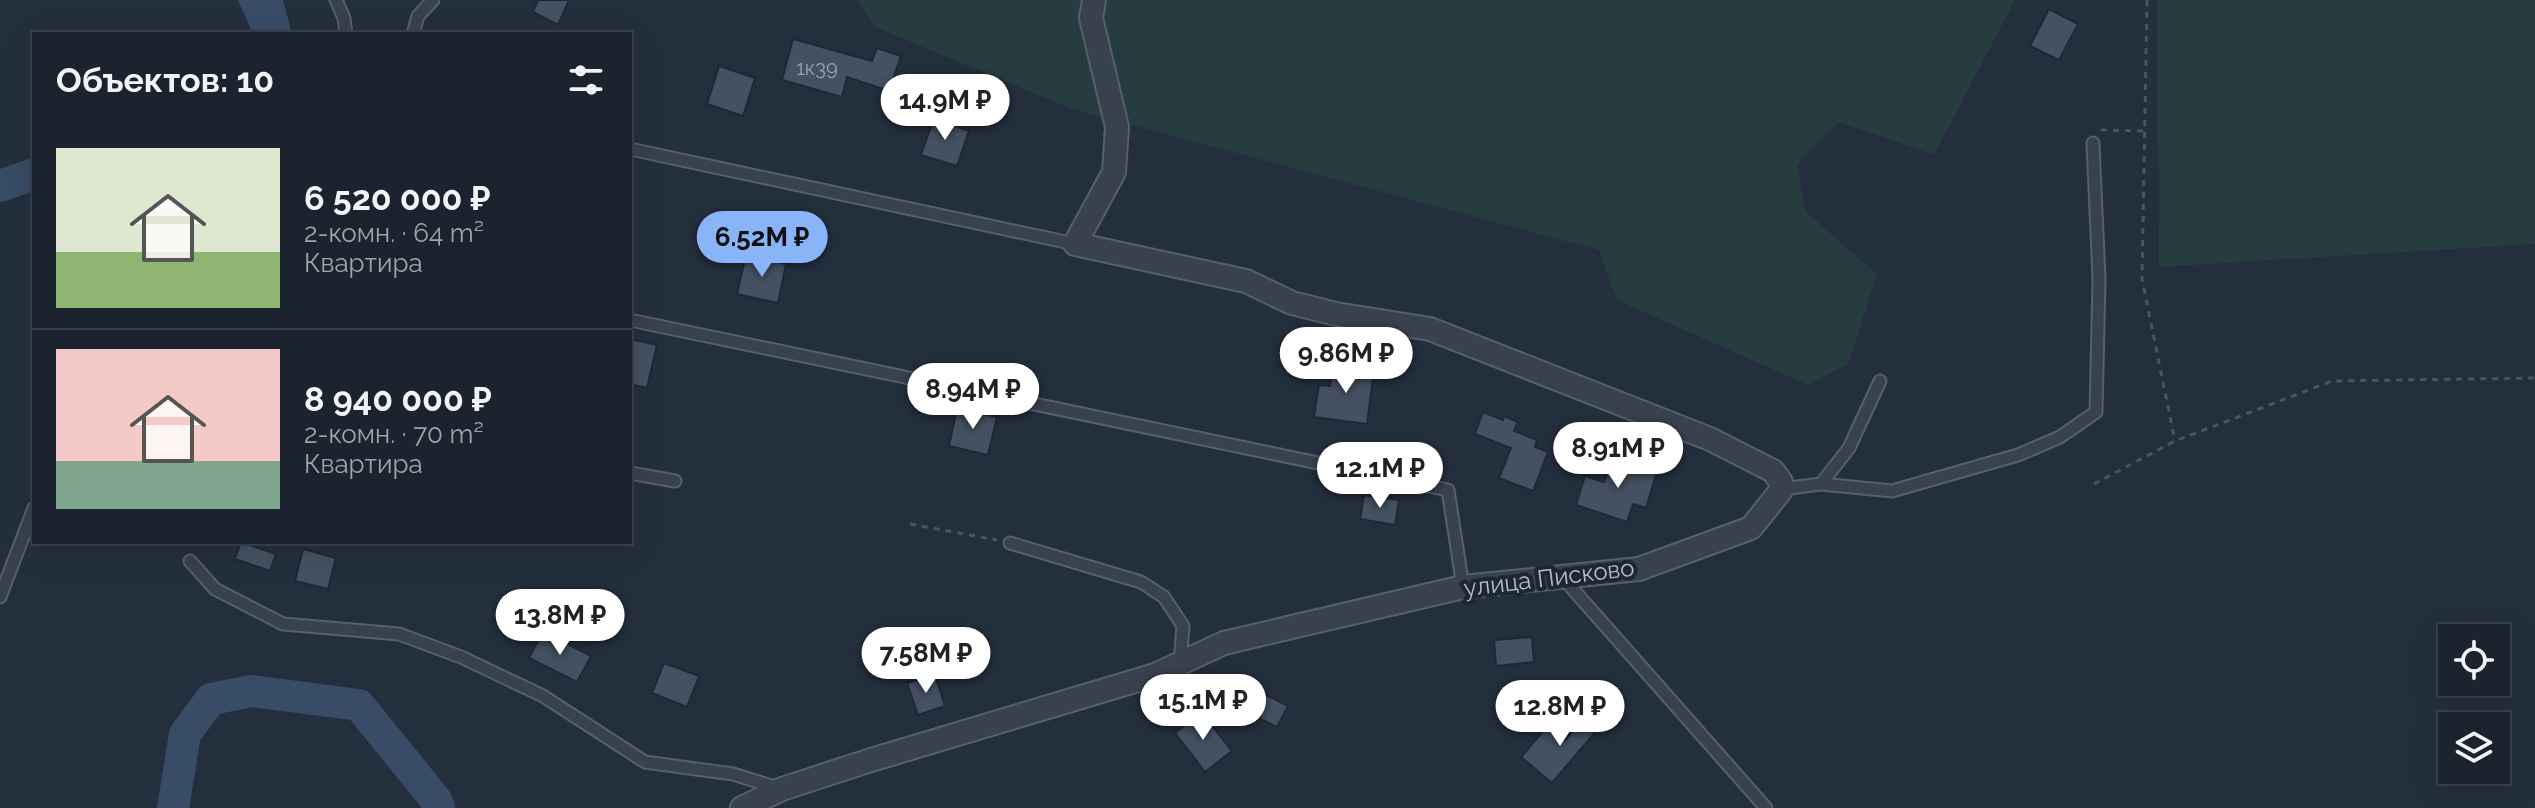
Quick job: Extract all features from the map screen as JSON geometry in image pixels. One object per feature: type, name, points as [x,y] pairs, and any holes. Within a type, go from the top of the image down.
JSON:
[{"type":"street","points":[[1094,0],[1091,18],[1117,127],[1114,172],[1075,244],[1246,281],[1292,303],[1336,314],[1430,329],[1710,439],[1773,471],[1782,489]]},
{"type":"street","name":"улица Писково","points":[[742,808],[782,789],[986,724],[1155,675],[1182,674],[1224,643],[1463,587],[1639,569],[1751,528],[1782,489]]},
{"type":"lane","points":[[336,0],[344,18],[346,32]]},
{"type":"lane","points":[[414,32],[418,16],[433,0]]},
{"type":"lane","points":[[1782,489],[1821,484],[1892,491],[2018,455],[2060,437],[2096,412],[2099,279],[2093,143]]},
{"type":"lane","points":[[632,149],[1075,244]]},
{"type":"lane","points":[[632,320],[1448,490],[1463,587]]},
{"type":"lane","points":[[1821,484],[1849,448],[1880,381]]},
{"type":"lane","points":[[632,473],[675,481]]},
{"type":"lane","points":[[0,597],[32,513]]},
{"type":"lane","points":[[1010,543],[1141,582],[1164,597],[1183,626],[1182,674]]},
{"type":"lane","points":[[190,561],[215,589],[283,624],[399,634],[461,657],[543,696],[645,762],[733,774],[782,789]]},
{"type":"lane","points":[[1561,575],[1766,808]]},
{"type":"path","points":[[2147,0],[2142,279],[2175,441]]},
{"type":"path","points":[[2093,143],[2098,130],[2145,131]]},
{"type":"path","points":[[2094,484],[2175,441],[2332,381],[2535,378]]},
{"type":"path","points":[[910,524],[1010,543]]},
{"type":"green space","points":[[856,0],[2015,0],[1934,155],[1839,122],[1797,164],[1805,211],[1877,274],[1848,364],[1808,385],[1617,300],[1599,250],[1072,109],[875,27]]},
{"type":"green space","points":[[2157,0],[2535,0],[2535,244],[2159,267]]},
{"type":"water","points":[[238,0],[283,0],[291,32],[252,32]]},
{"type":"building","points":[[538,0],[569,0],[558,25],[533,12]]},
{"type":"building","points":[[2049,9],[2078,24],[2059,60],[2030,46]]},
{"type":"building","points":[[793,39],[872,61],[877,48],[901,56],[889,91],[847,77],[842,97],[782,80]]},
{"type":"building","points":[[719,66],[755,78],[743,116],[707,104]]},
{"type":"building","points":[[934,118],[969,131],[957,166],[921,155]]},
{"type":"building","points":[[746,255],[786,264],[778,303],[737,294]]},
{"type":"building","points":[[632,339],[657,345],[647,388],[632,384]]},
{"type":"building","points":[[1333,364],[1374,370],[1367,424],[1314,417],[1319,385],[1330,386]]},
{"type":"building","points":[[957,408],[997,417],[988,455],[949,446]]},
{"type":"building","points":[[1483,412],[1518,422],[1514,431],[1537,440],[1535,447],[1548,452],[1533,491],[1499,478],[1511,448],[1475,434]]},
{"type":"building","points":[[1612,458],[1657,472],[1646,508],[1633,504],[1627,522],[1576,505],[1585,476],[1604,482]]},
{"type":"building","points":[[1364,495],[1399,500],[1395,525],[1360,519]]},
{"type":"building","points":[[240,544],[276,554],[270,571],[235,559]]},
{"type":"building","points":[[303,549],[336,558],[328,589],[295,581]]},
{"type":"building","points":[[543,631],[591,656],[577,682],[529,658]]},
{"type":"building","points":[[1532,637],[1534,662],[1496,666],[1494,640]]},
{"type":"building","points":[[664,663],[699,676],[687,707],[652,693]]},
{"type":"building","points":[[935,675],[945,706],[918,715],[907,683]]},
{"type":"building","points":[[1252,688],[1288,706],[1277,727],[1241,709]]},
{"type":"building","points":[[1201,712],[1232,751],[1205,772],[1175,733]]},
{"type":"building","points":[[1589,712],[1603,723],[1552,783],[1521,757],[1548,725],[1565,740]]},
{"type":"waterway","points":[[0,186],[32,175]]},
{"type":"waterway","points":[[173,808],[185,734],[211,699],[252,691],[359,705],[436,800],[439,808]]}]
